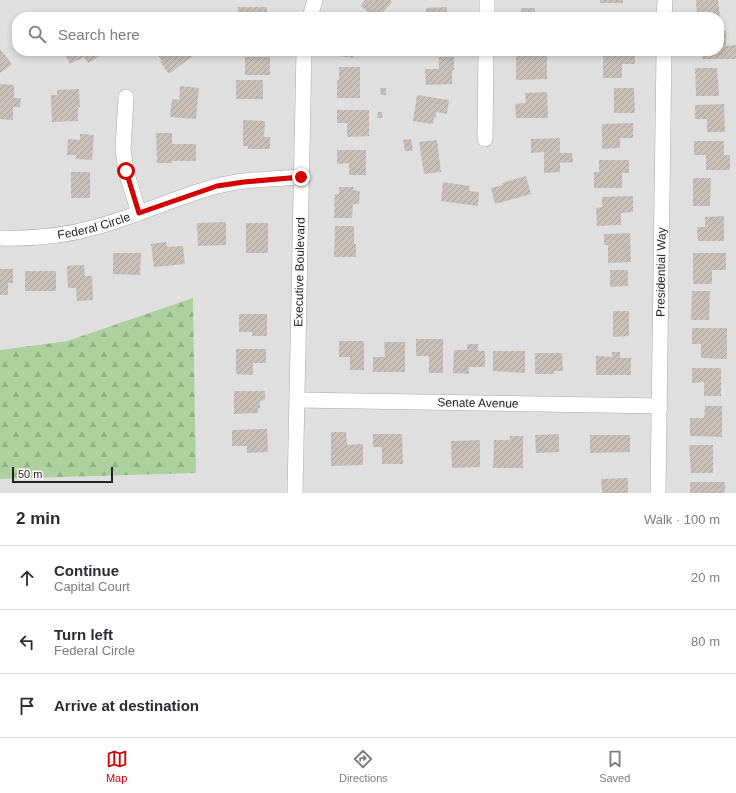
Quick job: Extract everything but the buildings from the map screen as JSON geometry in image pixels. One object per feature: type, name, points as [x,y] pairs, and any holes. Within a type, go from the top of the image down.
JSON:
[{"type":"street","points":[[311,12],[315,0]]},
{"type":"street","points":[[486,12],[487,0]]},
{"type":"street","points":[[664,0],[664,12]]},
{"type":"street","name":"Executive Boulevard","points":[[295,493],[304,56]]},
{"type":"street","points":[[485,139],[486,56]]},
{"type":"street","name":"Presidential Way","points":[[658,493],[664,56]]},
{"type":"street","points":[[126,97],[123,149],[126,171],[139,213]]},
{"type":"street","name":"Federal Circle","points":[[0,238],[22,238],[61,234],[95,228],[217,186],[301,177]]},
{"type":"street","name":"Senate Avenue","points":[[297,400],[660,406]]},
{"type":"shaded area","points":[[0,0],[736,0],[736,493],[0,493],[0,479],[196,473],[193,298],[67,341],[0,350]]},
{"type":"green space","points":[[193,298],[196,473],[0,479],[0,350],[67,341]]},
{"type":"route","points":[[126,171],[130,188],[139,213],[217,186],[231,183],[301,177]]}]
